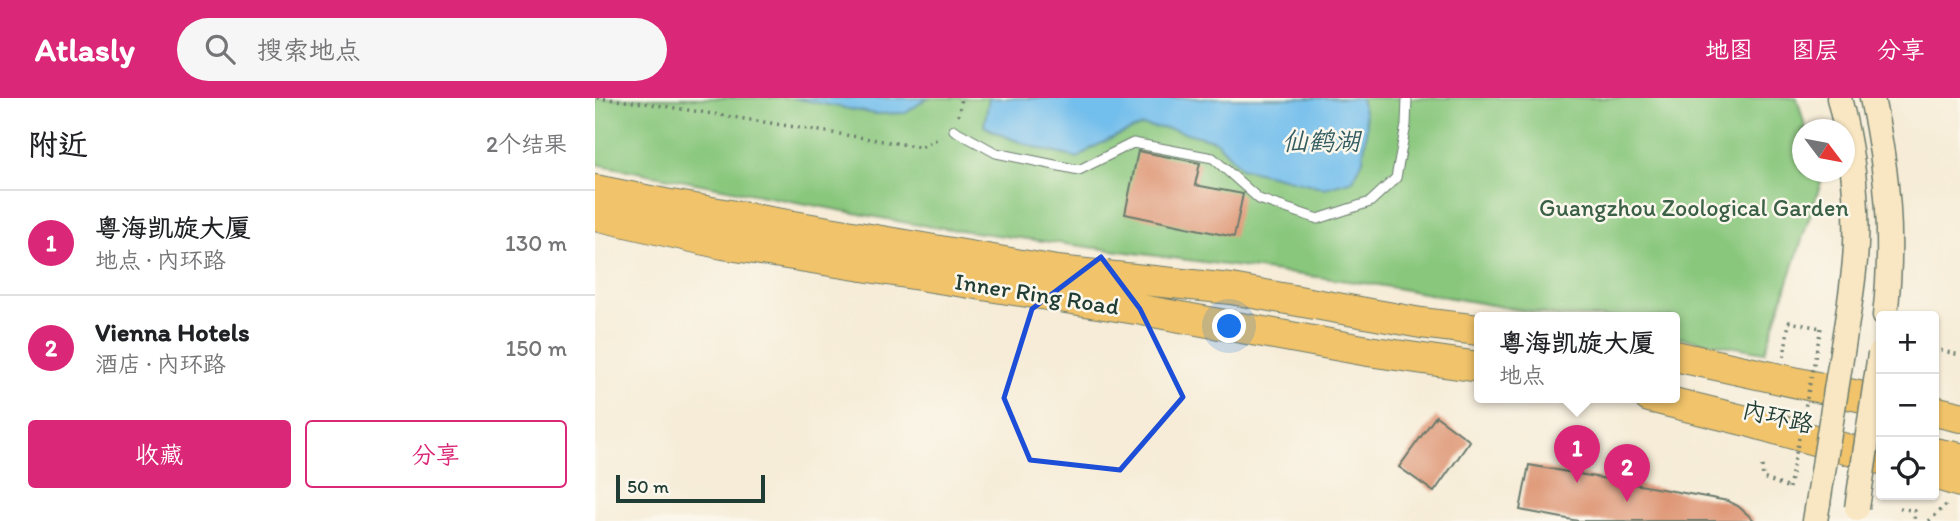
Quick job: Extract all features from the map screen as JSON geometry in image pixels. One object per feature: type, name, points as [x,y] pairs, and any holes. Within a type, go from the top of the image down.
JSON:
[{"type":"highway","name":"Inner Ring Road","points":[[595,190],[1057,271],[1231,289],[1383,317],[1474,329]]},
{"type":"highway","name":"Inner Ring Road","points":[[595,215],[723,244],[1142,310],[1232,328],[1474,366]]},
{"type":"highway","name":"内环路","points":[[1680,357],[1876,400]]},
{"type":"highway","name":"内环路","points":[[1680,394],[1876,440]]},
{"type":"highway","points":[[1673,403],[1876,458]]},
{"type":"highway","points":[[1939,412],[1960,417]]},
{"type":"highway","points":[[1939,454],[1960,458]]},
{"type":"highway","points":[[1939,479],[1953,493]]},
{"type":"main road","points":[[1817,512],[1856,246],[1856,212],[1849,141],[1839,98]]},
{"type":"main road","points":[[1872,98],[1886,174],[1889,207],[1889,271],[1885,311]]},
{"type":"main road","points":[[1856,515],[1877,374]]},
{"type":"lane","points":[[954,130],[996,153],[1079,170],[1133,143],[1213,158],[1259,199],[1318,219],[1370,202],[1396,178],[1408,98]]},
{"type":"path","points":[[597,98],[645,103],[921,147],[954,130],[962,98]]},
{"type":"path","points":[[1762,466],[1763,478],[1789,488],[1821,328],[1789,322],[1784,362]]},
{"type":"path","points":[[1939,350],[1960,355]]},
{"type":"path","points":[[1929,521],[1953,493]]},
{"type":"path","points":[[1901,508],[1915,511],[1914,521]]},
{"type":"highlighted area","points":[[1101,257],[1140,309],[1183,397],[1120,470],[1030,460],[1004,398],[1032,309]]},
{"type":"green space","name":"Guangzhou Zoological Garden","points":[[595,98],[1797,98],[1803,119],[1792,119],[1792,182],[1821,182],[1765,352],[1680,338],[1680,312],[1532,312],[1378,285],[913,224],[595,164]]},
{"type":"water","points":[[792,98],[927,98],[906,113],[875,114]]},
{"type":"water","name":"仙鹤湖","points":[[989,98],[1361,98],[1367,126],[1363,160],[1353,180],[1325,188],[1241,168],[1216,141],[1172,129],[1142,126],[1090,149],[1079,158],[1030,146],[984,126]]},
{"type":"building","points":[[1138,151],[1200,163],[1195,185],[1243,194],[1234,237],[1125,214]]},
{"type":"building","points":[[1436,416],[1470,441],[1434,492],[1399,467]]},
{"type":"building","points":[[1529,465],[1728,501],[1755,521],[1578,521],[1520,510]]},
{"type":"place","name":"粤海凯旋大厦","points":[[1577,483]]},
{"type":"place","name":"Vienna Hotels","points":[[1627,502]]}]
